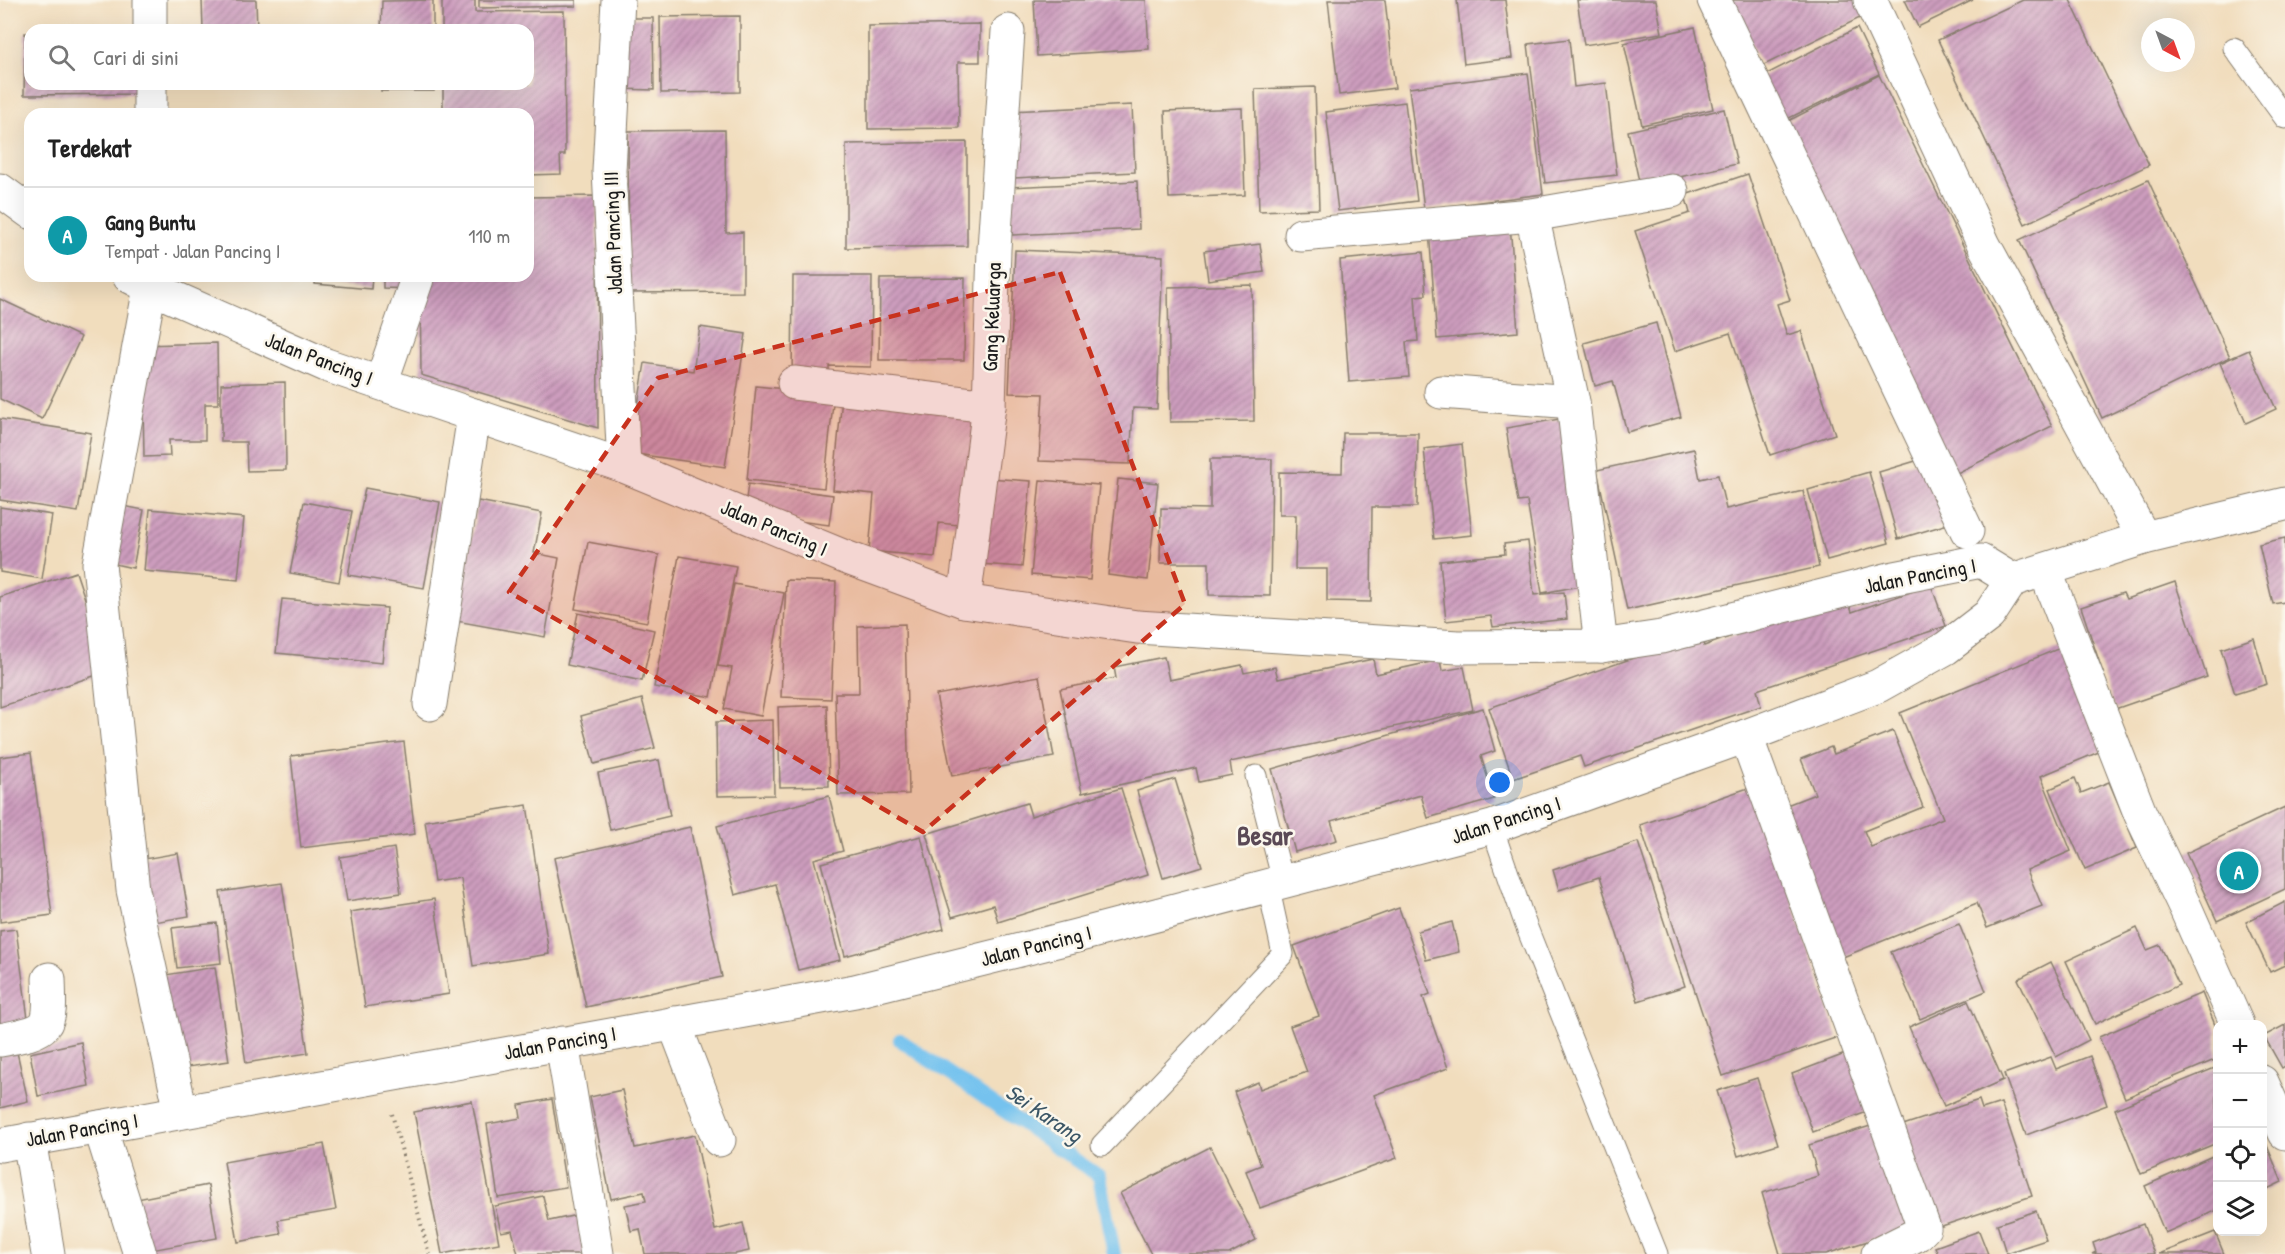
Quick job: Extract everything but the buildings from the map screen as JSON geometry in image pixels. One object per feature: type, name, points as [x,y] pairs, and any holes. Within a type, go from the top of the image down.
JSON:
[{"type":"street","points":[[150,0],[150,24]]},
{"type":"street","name":"Jalan Pancing III","points":[[618,0],[609,171],[638,472]]},
{"type":"street","points":[[1714,0],[1967,531]]},
{"type":"street","points":[[1870,0],[1984,245],[2144,538]]},
{"type":"street","name":"Gang Keluarga","points":[[964,601],[989,406],[994,249],[1008,31]]},
{"type":"street","points":[[150,90],[150,108]]},
{"type":"street","points":[[0,190],[24,208]]},
{"type":"street","points":[[1301,235],[1532,215],[1672,191]]},
{"type":"street","points":[[1532,215],[1573,402],[1601,646]]},
{"type":"street","points":[[143,282],[99,564],[133,890],[181,1112]]},
{"type":"street","name":"Jalan Pancing I","points":[[15,1142],[855,991],[1076,936],[1492,827],[1878,686],[1946,648],[1989,615],[2012,580],[1981,561],[1890,579],[1661,638],[1601,646],[1458,647],[1137,627],[964,601],[845,557],[638,472],[326,364],[147,282]]},
{"type":"street","points":[[381,383],[416,282]]},
{"type":"street","points":[[794,383],[989,406]]},
{"type":"street","points":[[1441,392],[1573,402]]},
{"type":"street","points":[[430,704],[474,416]]},
{"type":"street","points":[[2012,580],[2144,538],[2285,504]]},
{"type":"street","points":[[2045,570],[2140,813],[2235,1020]]},
{"type":"street","points":[[1746,736],[1924,1228],[1918,1234],[1878,1254]]},
{"type":"street","points":[[0,1040],[32,1034],[42,1029],[47,1023],[50,1014],[48,979]]},
{"type":"street","points":[[674,1023],[719,1140]]},
{"type":"street","points":[[562,1043],[597,1254]]},
{"type":"street","points":[[2267,1093],[2285,1133]]},
{"type":"street","points":[[100,1127],[139,1251]]},
{"type":"street","points":[[15,1142],[48,1254]]},
{"type":"lane","points":[[2234,48],[2285,118]]},
{"type":"lane","points":[[1102,1145],[1283,954],[1276,883],[1256,776]]},
{"type":"lane","points":[[1492,827],[1525,923],[1657,1254]]},
{"type":"path","points":[[382,1075],[429,1254]]},
{"type":"highlighted area","points":[[1060,272],[1185,604],[923,832],[509,592],[658,378]]},
{"type":"waterway","name":"Sei Karang","points":[[900,1040],[1099,1176],[1114,1254]]},
{"type":"place","name":"Gang Buntu","points":[[2239,871]]},
{"type":"district","name":"Besar","points":[[1265,836]]}]
